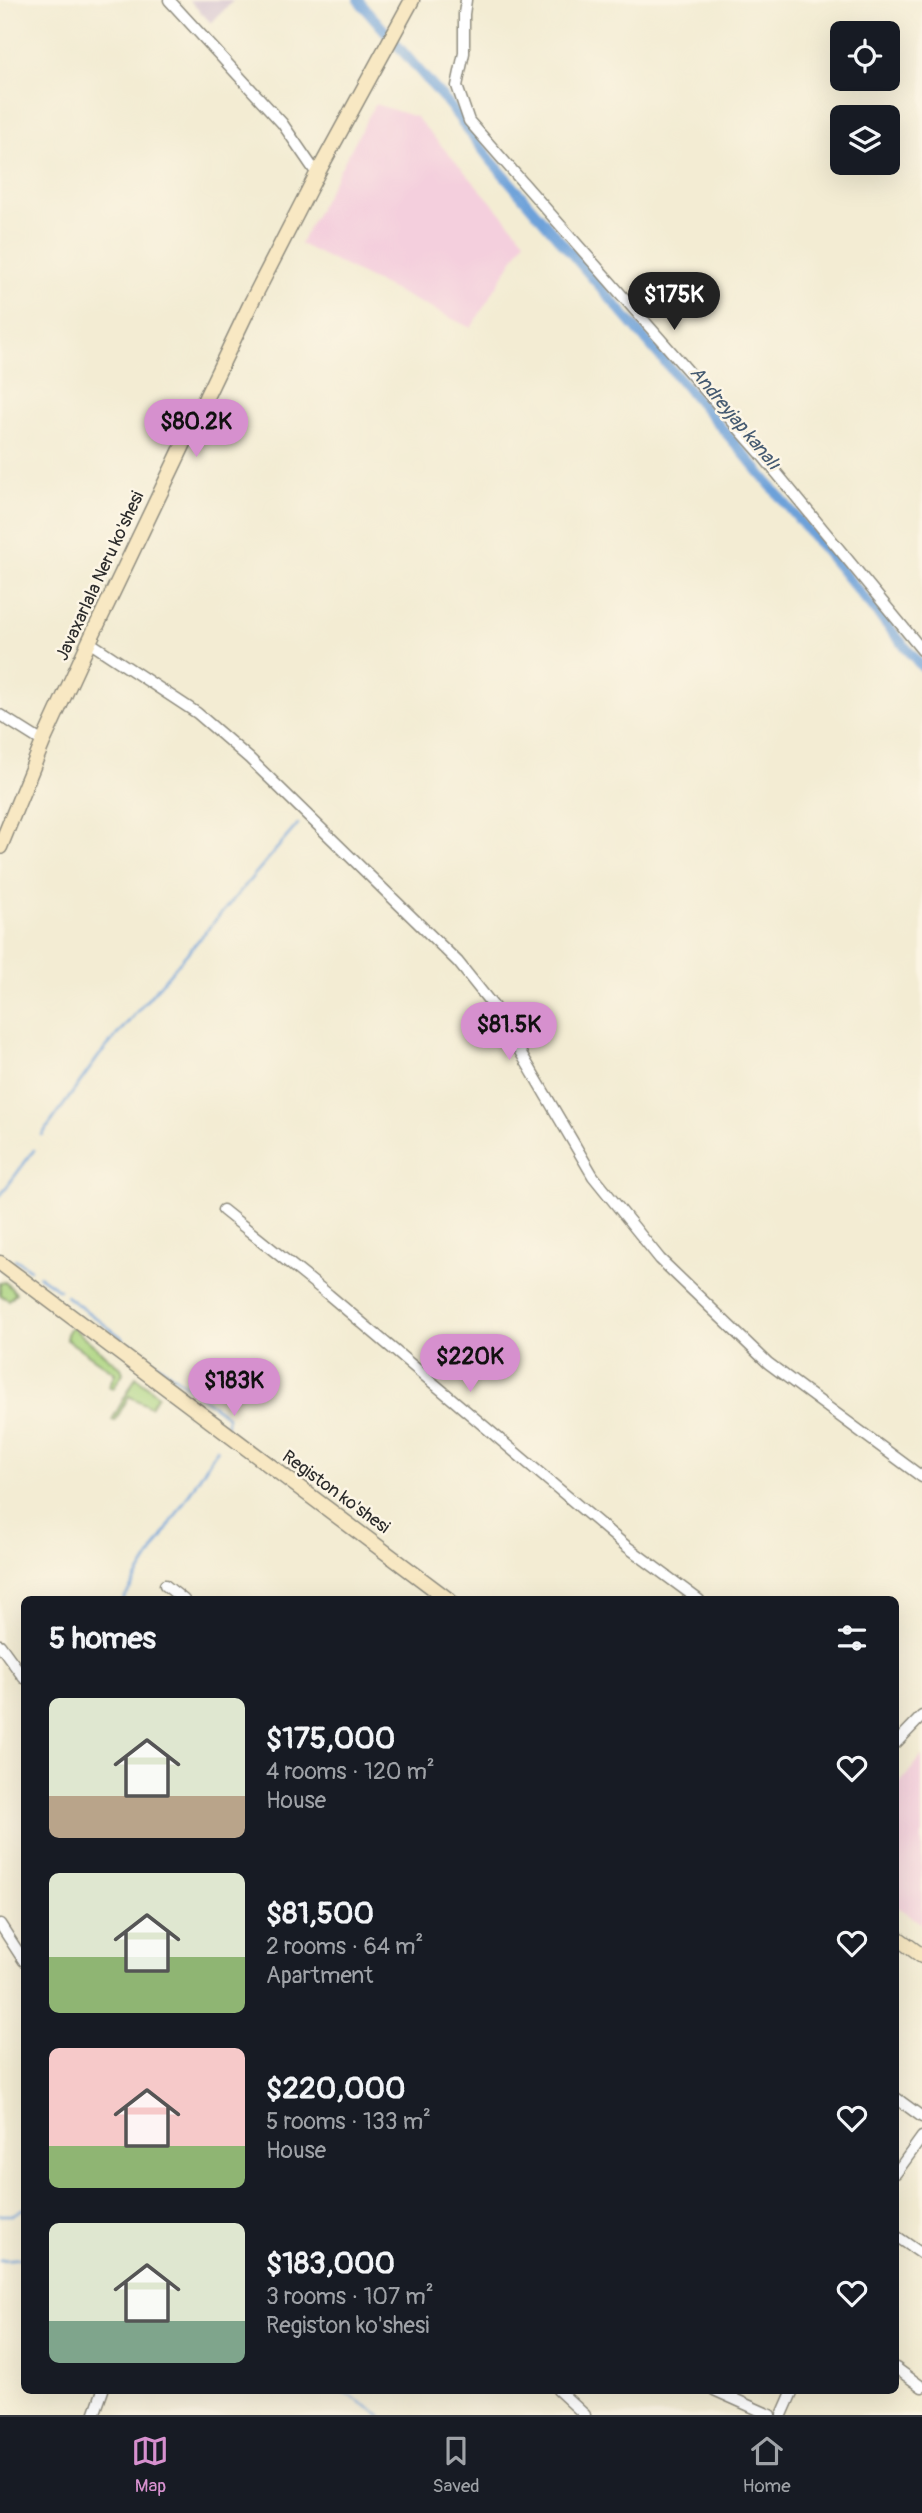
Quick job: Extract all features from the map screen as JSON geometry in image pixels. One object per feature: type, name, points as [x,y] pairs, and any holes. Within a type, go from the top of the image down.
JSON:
[{"type":"street","points":[[169,0],[282,123],[317,174]]},
{"type":"street","name":"Javaxarlala Neru ko'shesi","points":[[0,847],[43,742],[89,642],[253,300],[375,64],[412,0]]},
{"type":"street","points":[[466,0],[464,53],[457,86],[469,121],[761,454],[922,650]]},
{"type":"street","points":[[89,642],[197,713],[249,758],[458,962],[494,1007],[593,1176],[660,1259],[768,1363],[922,1477]]},
{"type":"street","points":[[0,715],[43,742]]},
{"type":"street","points":[[223,1210],[329,1295],[626,1546],[694,1596]]},
{"type":"street","name":"Registon ko'shesi","points":[[0,1264],[444,1596]]},
{"type":"street","points":[[165,1585],[179,1596]]},
{"type":"street","points":[[0,1645],[21,1674]]},
{"type":"street","points":[[899,1740],[922,1716]]},
{"type":"street","points":[[0,1924],[21,1956]]},
{"type":"street","points":[[899,1939],[922,1956]]},
{"type":"street","points":[[899,2100],[922,2117]]},
{"type":"street","points":[[899,2170],[922,2137]]},
{"type":"street","points":[[899,2238],[922,2254]]},
{"type":"street","points":[[899,2370],[922,2387]]},
{"type":"street","points":[[94,2415],[102,2394]]},
{"type":"street","points":[[564,2394],[585,2415]]},
{"type":"street","points":[[723,2394],[770,2415]]},
{"type":"street","points":[[782,2415],[791,2394]]},
{"type":"shaded area","points":[[189,0],[234,0],[211,23]]},
{"type":"shaded area","points":[[375,104],[416,117],[525,240],[471,328],[300,244]]},
{"type":"shaded area","points":[[922,1756],[922,1924],[899,1908],[899,1784]]},
{"type":"green space","points":[[5,1282],[16,1293],[9,1300],[0,1295],[0,1283]]},
{"type":"green space","points":[[72,1327],[121,1368],[123,1373],[113,1389],[109,1387],[115,1373],[66,1339],[68,1330]]},
{"type":"green space","points":[[136,1377],[158,1395],[150,1407],[129,1396],[115,1421],[112,1420]]},
{"type":"waterway","name":"Andreyjap kanalı","points":[[358,0],[922,667]]},
{"type":"waterway","points":[[42,1135],[99,1056],[298,824]]},
{"type":"waterway","points":[[0,1196],[34,1150]]},
{"type":"waterway","points":[[15,1259],[30,1269]]},
{"type":"waterway","points":[[39,1276],[59,1290]]},
{"type":"waterway","points":[[66,1296],[124,1339]]},
{"type":"waterway","points":[[129,1343],[227,1416],[227,1425]]},
{"type":"waterway","points":[[125,1596],[217,1449]]},
{"type":"waterway","points":[[0,2215],[12,2215],[21,2210]]},
{"type":"waterway","points":[[0,2260],[21,2258]]},
{"type":"waterway","points":[[346,2394],[381,2415]]}]
